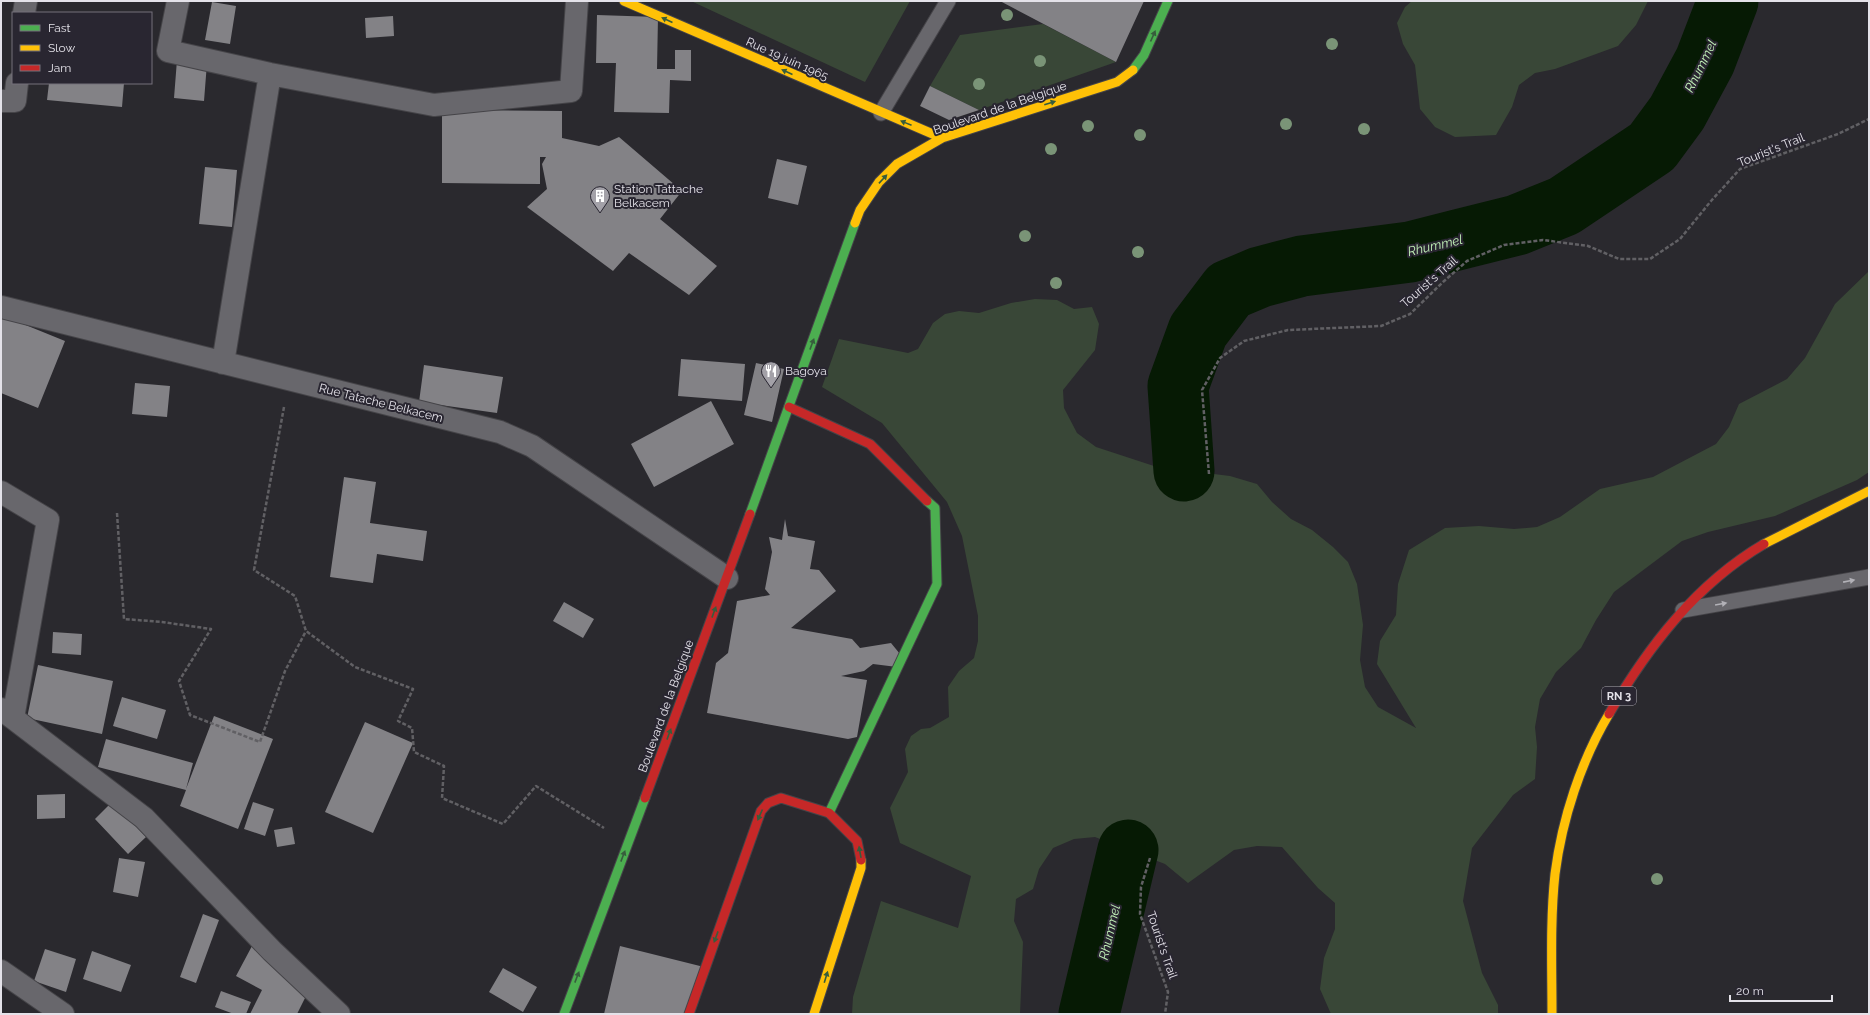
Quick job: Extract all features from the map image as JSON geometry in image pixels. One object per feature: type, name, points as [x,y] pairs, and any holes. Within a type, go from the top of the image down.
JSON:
[{"type":"main road","name":"Rue 19 juin 1965","points":[[624,1],[942,138]]},
{"type":"main road","name":"Boulevard de la Belgique","points":[[564,1014],[727,578],[860,210],[879,182],[897,164],[942,138],[1117,82],[1135,68],[1144,55],[1168,1]]},
{"type":"main road","points":[[789,407],[870,444],[934,508],[937,584],[829,813]]},
{"type":"main road","name":"RN 3","points":[[1552,1014],[1553,898],[1558,856],[1576,786],[1592,746],[1622,691],[1655,643],[1683,610],[1714,579],[1737,562],[1869,491]]},
{"type":"main road","points":[[689,1014],[761,811],[768,803],[781,798],[829,813],[857,841],[861,855],[861,868],[814,1014]]},
{"type":"street","points":[[24,12],[26,1]]},
{"type":"street","points":[[178,1],[168,51],[270,74],[434,105],[571,91],[577,1]]},
{"type":"street","points":[[223,363],[270,74]]},
{"type":"street","points":[[1,101],[15,101],[17,84]]},
{"type":"street","name":"Rue Tatache Belkacem","points":[[1,307],[500,432],[532,446],[727,578]]},
{"type":"street","points":[[1,492],[48,520],[7,714],[144,818],[272,950],[338,1014]]},
{"type":"street","points":[[1,971],[63,1014]]},
{"type":"lane","points":[[881,113],[948,1]]},
{"type":"lane","points":[[1683,610],[1869,577]]},
{"type":"path","name":"Tourist's Trail","points":[[1209,474],[1202,390],[1220,358],[1244,341],[1288,330],[1381,326],[1410,314],[1443,282],[1468,262],[1504,245],[1543,240],[1588,246],[1619,259],[1650,259],[1680,239],[1740,169],[1838,134],[1869,119]]},
{"type":"path","points":[[290,380],[254,570],[295,596],[306,632],[355,667],[413,689],[398,721],[412,728],[414,752],[444,766],[442,798],[503,824],[536,786],[628,843]]},
{"type":"path","points":[[117,514],[124,619],[162,622],[211,629],[179,681],[190,715],[260,742],[285,671],[306,632]]},
{"type":"path","name":"Tourist's Trail","points":[[1150,858],[1141,887],[1140,914],[1168,992],[1165,1014]]},
{"type":"green space","points":[[691,1],[910,1],[865,82]]},
{"type":"green space","points":[[1412,1],[1648,1],[1636,25],[1618,46],[1555,69],[1535,73],[1519,85],[1512,107],[1496,135],[1455,137],[1435,127],[1420,109],[1415,65],[1403,44],[1397,23],[1405,7]]},
{"type":"green space","points":[[1043,24],[1116,62],[979,110],[930,86],[960,35]]},
{"type":"green space","points":[[1869,271],[1869,472],[1857,480],[1775,516],[1708,532],[1682,541],[1614,592],[1596,620],[1581,648],[1556,672],[1540,699],[1535,727],[1537,747],[1535,779],[1513,795],[1472,848],[1463,901],[1482,973],[1498,1005],[1498,1014],[1331,1014],[1320,989],[1324,958],[1335,929],[1335,903],[1318,888],[1282,847],[1257,846],[1234,850],[1188,883],[1165,864],[1095,837],[1074,839],[1053,848],[1039,869],[1033,889],[1016,899],[1014,921],[1023,942],[1020,1014],[852,1014],[853,997],[881,901],[958,928],[971,876],[900,843],[890,808],[908,772],[905,749],[911,736],[921,729],[930,728],[949,717],[948,687],[959,671],[974,658],[978,641],[978,616],[962,536],[947,502],[882,423],[822,387],[839,339],[908,353],[918,349],[933,323],[945,314],[959,311],[979,313],[1011,303],[1035,299],[1057,300],[1074,309],[1092,307],[1099,324],[1095,350],[1063,390],[1064,408],[1077,433],[1096,447],[1157,467],[1230,476],[1257,484],[1272,502],[1291,519],[1312,530],[1333,547],[1348,562],[1357,584],[1363,625],[1360,660],[1365,687],[1378,707],[1416,728],[1377,664],[1380,641],[1396,615],[1398,584],[1409,550],[1445,528],[1479,526],[1514,529],[1537,527],[1560,517],[1600,489],[1653,477],[1716,444],[1729,427],[1739,404],[1787,379],[1805,358],[1835,304]]},
{"type":"building","points":[[1000,1],[1144,1],[1116,62]]},
{"type":"building","points":[[212,2],[236,6],[230,44],[205,40]]},
{"type":"building","points":[[597,15],[658,17],[657,69],[675,69],[675,50],[691,50],[691,81],[670,80],[669,113],[614,112],[616,63],[596,63]]},
{"type":"building","points":[[393,16],[394,36],[366,38],[365,18]]},
{"type":"building","points":[[177,60],[207,63],[204,101],[174,98]]},
{"type":"building","points":[[49,84],[124,84],[122,107],[47,100]]},
{"type":"building","points":[[930,86],[979,110],[949,120],[920,106]]},
{"type":"building","name":"Station Tattache Belkacem","points":[[442,110],[562,111],[562,138],[599,146],[619,137],[682,191],[660,219],[717,266],[689,295],[629,253],[613,271],[527,207],[547,189],[542,164],[546,157],[540,157],[540,184],[442,183]]},
{"type":"building","points":[[777,159],[807,166],[798,205],[768,198]]},
{"type":"building","points":[[205,167],[237,170],[232,227],[199,224]]},
{"type":"building","points":[[1,315],[65,341],[38,408],[1,393]]},
{"type":"building","points":[[681,359],[745,364],[742,401],[678,396]]},
{"type":"building","points":[[756,363],[784,369],[772,422],[744,415]]},
{"type":"building","points":[[424,365],[503,377],[497,413],[419,402]]},
{"type":"building","points":[[135,383],[170,386],[167,417],[132,414]]},
{"type":"building","points":[[711,401],[734,444],[654,487],[631,444]]},
{"type":"building","points":[[344,477],[376,482],[370,523],[427,531],[423,561],[377,554],[373,583],[330,577]]},
{"type":"building","points":[[785,519],[788,536],[815,541],[810,569],[819,570],[836,591],[791,628],[852,639],[860,648],[891,643],[900,654],[897,667],[873,664],[864,671],[841,676],[867,680],[857,737],[848,739],[707,713],[716,663],[728,653],[737,601],[770,595],[765,589],[772,552],[769,537],[782,540]]},
{"type":"building","points":[[564,602],[594,619],[583,638],[553,621]]},
{"type":"building","points":[[53,632],[82,634],[81,655],[52,653]]},
{"type":"building","points":[[38,665],[113,681],[102,734],[27,718]]},
{"type":"building","points":[[122,697],[166,710],[157,739],[113,726]]},
{"type":"building","points":[[214,716],[273,739],[238,829],[180,806],[186,790],[98,767],[106,739],[193,763],[186,789]]},
{"type":"building","points":[[365,722],[413,743],[373,833],[325,812]]},
{"type":"building","points":[[65,794],[65,818],[37,819],[37,795]]},
{"type":"building","points":[[112,802],[146,837],[128,854],[95,819]]},
{"type":"building","points":[[253,802],[274,809],[265,836],[244,829]]},
{"type":"building","points":[[292,827],[295,844],[277,847],[274,830]]},
{"type":"building","points":[[119,858],[145,862],[138,897],[113,892]]},
{"type":"building","points":[[203,914],[219,920],[196,983],[180,977]]},
{"type":"building","points":[[252,946],[315,978],[297,1014],[250,1014],[262,990],[236,976]]},
{"type":"building","points":[[620,946],[704,967],[693,1014],[604,1014]]},
{"type":"building","points":[[45,949],[76,959],[66,992],[34,981]]},
{"type":"building","points":[[92,951],[131,965],[121,992],[83,979]]},
{"type":"building","points":[[503,968],[537,987],[523,1012],[489,992]]},
{"type":"building","points":[[221,991],[251,1002],[246,1014],[234,1014],[215,1007]]},
{"type":"waterway","name":"Rhummel","points":[[1184,471],[1178,386],[1198,331],[1229,290],[1260,277],[1302,266],[1410,252],[1517,225],[1564,206],[1652,147],[1677,113],[1705,61],[1728,1]]},
{"type":"waterway","name":"Rhummel","points":[[1089,1014],[1128,850]]},
{"type":"traffic: fast","points":[[1133,70],[1144,55],[1168,1]]},
{"type":"traffic: fast","points":[[750,514],[855,223]]},
{"type":"traffic: fast","points":[[829,813],[937,584],[935,508],[927,501]]},
{"type":"traffic: fast","points":[[564,1014],[645,798]]},
{"type":"traffic: slow","points":[[624,1],[942,138]]},
{"type":"traffic: slow","points":[[855,223],[860,210],[879,182],[897,164],[942,138],[1117,82],[1133,70]]},
{"type":"traffic: slow","points":[[1764,544],[1869,491]]},
{"type":"traffic: slow","points":[[1552,1014],[1552,909],[1558,853],[1562,832],[1581,771],[1609,714]]},
{"type":"traffic: slow","points":[[814,1014],[861,868],[861,860]]},
{"type":"traffic: jam","points":[[789,407],[870,444],[927,501]]},
{"type":"traffic: jam","points":[[645,798],[750,514]]},
{"type":"traffic: jam","points":[[1609,714],[1624,689],[1657,641],[1695,598],[1739,560],[1764,544]]},
{"type":"traffic: jam","points":[[689,1014],[761,811],[768,803],[781,798],[829,813],[857,841],[861,860]]},
{"type":"place","name":"Station Tattache Belkacem","points":[[600,213]]},
{"type":"place","name":"Bagoya","points":[[771,388]]}]
